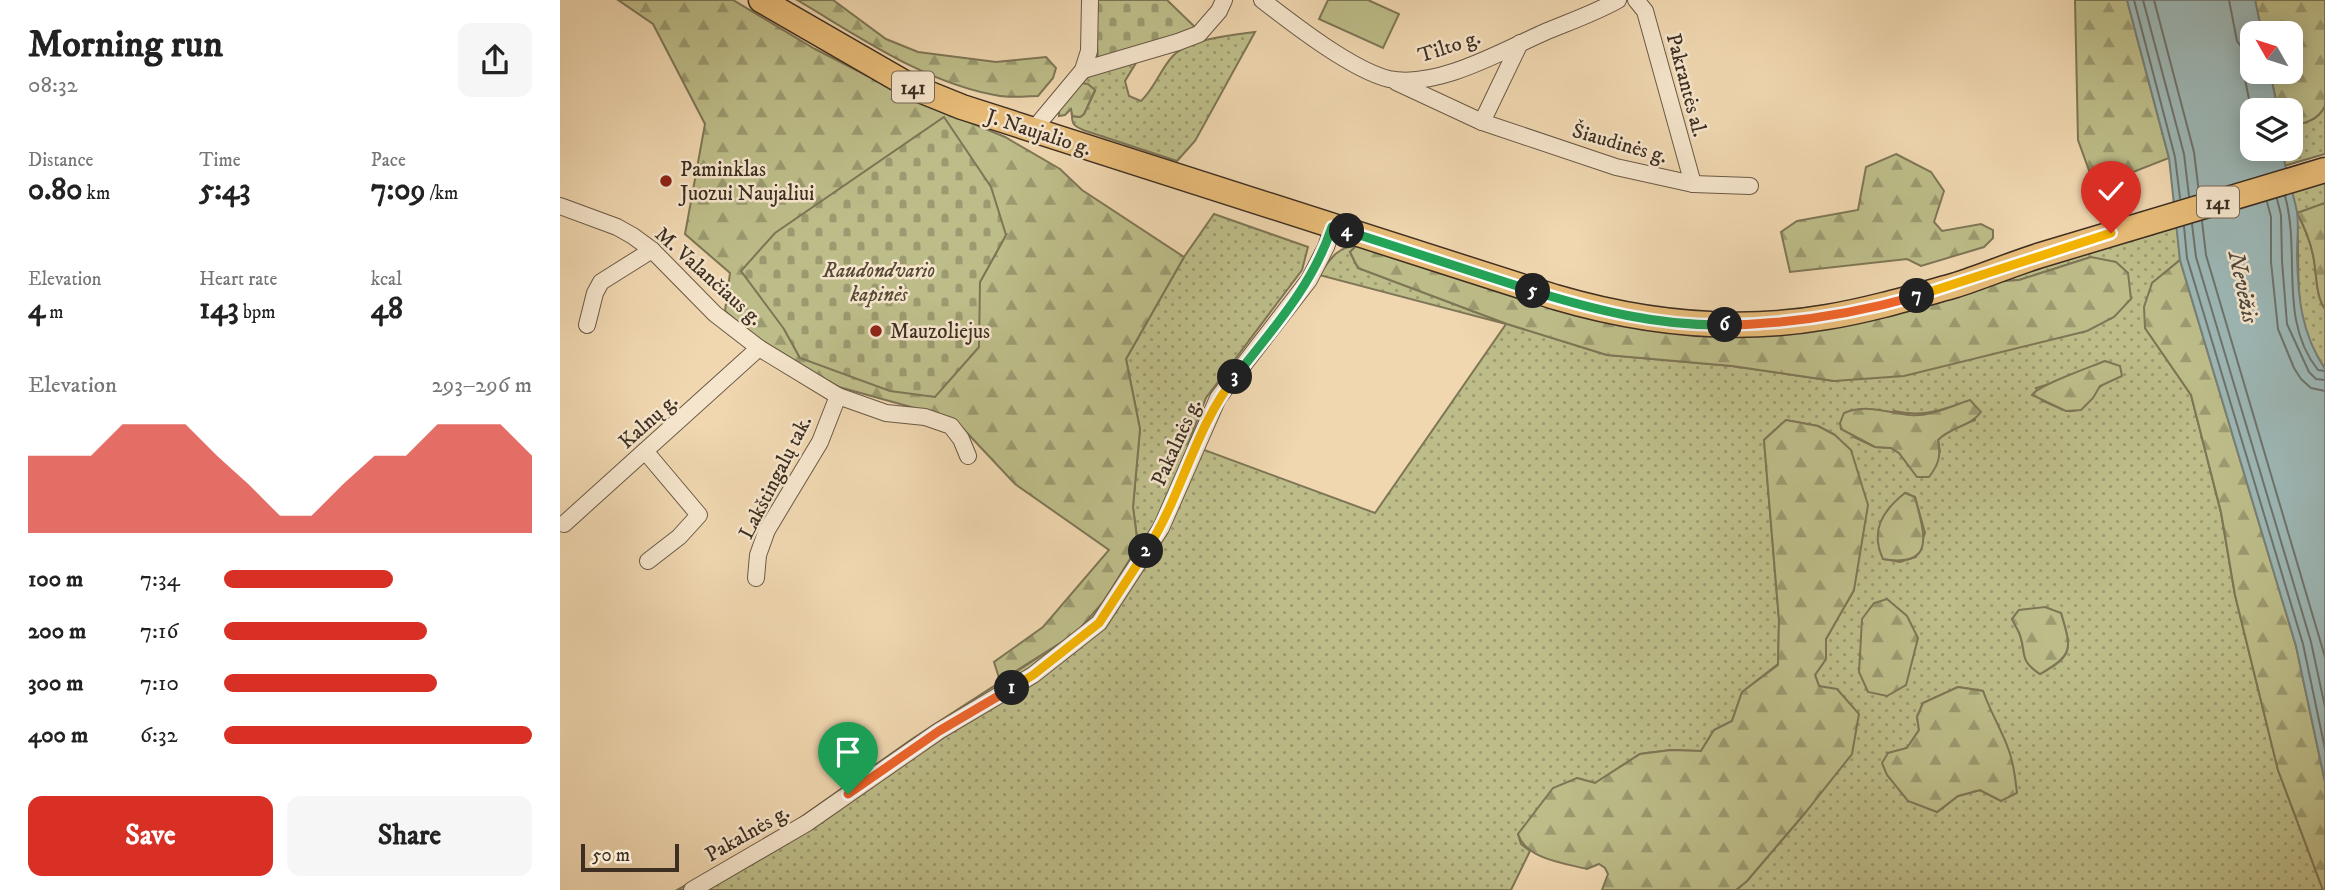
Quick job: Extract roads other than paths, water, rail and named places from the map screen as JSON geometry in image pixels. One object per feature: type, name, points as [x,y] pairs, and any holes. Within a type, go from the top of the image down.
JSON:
[{"type":"main road","name":"J. Naujalio g.","points":[[761,0],[911,86],[962,107],[1332,227]]},
{"type":"main road","name":"141","points":[[1332,227],[1593,308],[1636,317],[1715,325],[1793,322],[1861,310],[1958,284],[2111,233],[2325,170]]},
{"type":"street","points":[[1033,131],[1083,69],[1089,51],[1090,0]]},
{"type":"street","points":[[1083,69],[1199,34],[1219,11],[1224,0]]},
{"type":"street","name":"Tilto g.","points":[[1262,0],[1288,21],[1355,65],[1390,79],[1413,79],[1453,72],[1618,0]]},
{"type":"street","name":"Pakrantės al.","points":[[1636,0],[1645,11],[1693,184]]},
{"type":"street","points":[[1482,122],[1520,43]]},
{"type":"street","name":"Šiaudinės g.","points":[[1390,79],[1482,122],[1616,167],[1693,184],[1751,186]]},
{"type":"street","name":"M. Valančiaus g.","points":[[560,206],[617,227],[652,250],[715,314],[760,348],[838,396],[886,413],[925,417],[951,426],[961,439],[968,456]]},
{"type":"street","name":"Pakalnės g.","points":[[692,890],[807,823],[939,731],[1033,675],[1099,623],[1161,528],[1218,398],[1309,280],[1326,247],[1332,227]]},
{"type":"street","points":[[587,325],[595,293],[601,282],[652,250]]},
{"type":"street","name":"Kalnų g.","points":[[564,524],[760,348]]},
{"type":"street","name":"Lakštingalų tak.","points":[[756,578],[758,555],[767,530],[820,442],[838,396]]},
{"type":"street","points":[[645,451],[699,515],[679,537],[648,561]]},
{"type":"water","name":"Nevėžis","points":[[2127,0],[2255,0],[2259,21],[2240,21],[2240,84],[2273,84],[2275,98],[2240,98],[2240,161],[2284,161],[2297,212],[2297,255],[2302,314],[2311,342],[2325,369],[2325,782],[2296,646],[2180,260],[2169,158]]},
{"type":"place","name":"Paminklas Juozui Naujaliui","points":[[666,181]]},
{"type":"place","name":"Mauzoliejus","points":[[876,331]]},
{"type":"park label","name":"Raudondvario kapinės","points":[[879,282]]}]
